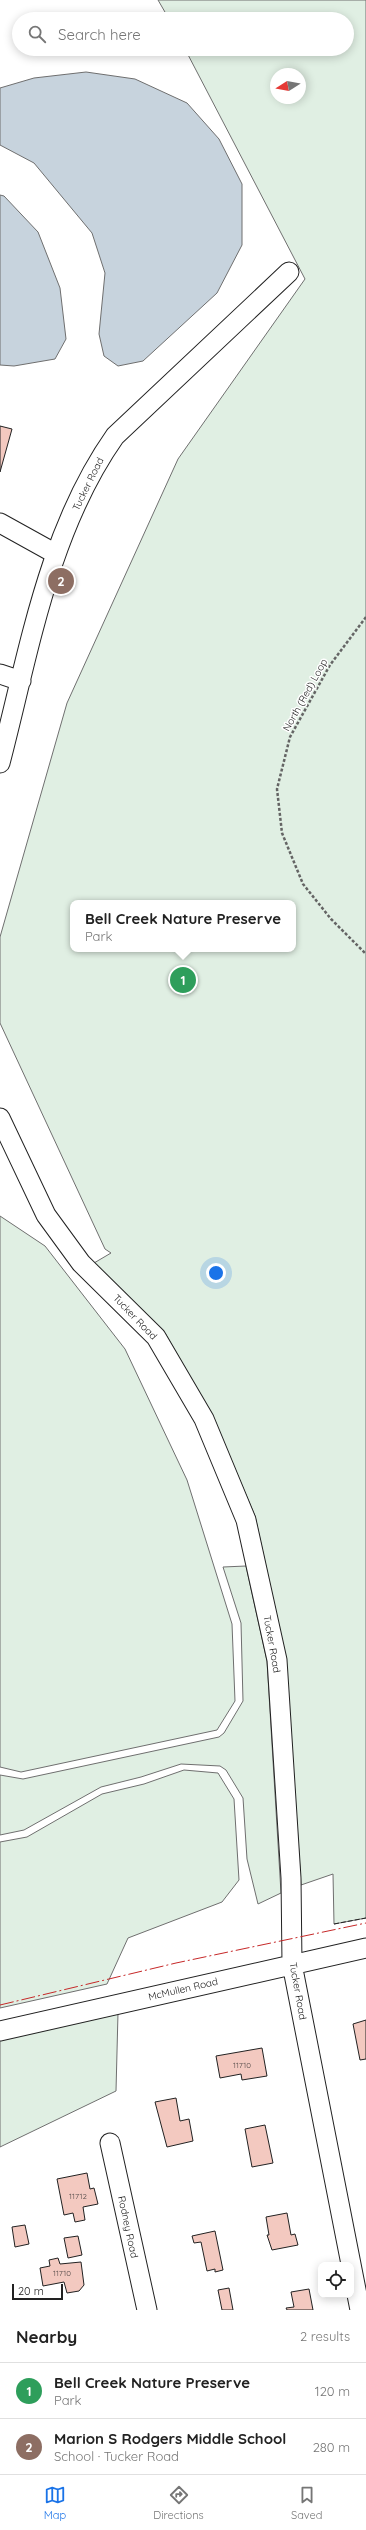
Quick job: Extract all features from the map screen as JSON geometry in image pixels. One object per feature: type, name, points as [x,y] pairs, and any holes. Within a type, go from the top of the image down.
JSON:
[{"type":"street","name":"Tucker Road","points":[[0,763],[49,574],[56,554],[98,460],[115,436],[289,272]]},
{"type":"street","points":[[0,523],[56,554]]},
{"type":"street","points":[[0,674],[21,681]]},
{"type":"street","name":"Tucker Road","points":[[0,1118],[46,1215],[81,1263],[156,1337],[204,1419],[246,1520],[277,1660],[291,1878],[292,1964],[360,2310]]},
{"type":"street","name":"McMullen Road","points":[[0,2031],[366,1948]]},
{"type":"street","name":"Rodney Road","points":[[110,2143],[147,2310]]},
{"type":"path","name":"North (Red) Loop","points":[[366,617],[330,665],[290,737],[277,789],[282,833],[303,884],[331,919],[366,954]]},
{"type":"green space","points":[[158,0],[366,0],[366,1918],[334,1924],[333,1874],[301,1885],[286,1659],[255,1516],[212,1415],[165,1333],[94,1263],[111,1253],[105,1249],[0,1023],[0,937],[67,703],[178,459],[305,279],[189,56],[354,56],[354,12],[165,12]]},
{"type":"green space","points":[[0,1216],[45,1246],[125,1349],[187,1480],[232,1624],[235,1701],[217,1730],[21,1772],[0,1767]]},
{"type":"green space","points":[[246,1566],[267,1661],[281,1893],[258,1904],[247,1859],[243,1798],[226,1770],[220,1766],[181,1764],[141,1777],[101,1787],[24,1830],[0,1835],[0,1775],[23,1779],[219,1737],[224,1733],[243,1701],[241,1623],[223,1567]]},
{"type":"green space","points":[[184,1770],[218,1773],[234,1799],[239,1880],[222,1902],[128,1938],[107,1984],[0,2008],[0,1842],[27,1837],[102,1794],[144,1784]]},
{"type":"green space","points":[[118,2013],[116,2091],[0,2147],[0,2040]]},
{"type":"shaded area","points":[[86,72],[135,79],[187,103],[219,139],[242,184],[242,245],[217,293],[143,361],[118,366],[104,356],[99,334],[105,273],[92,233],[34,163],[0,145],[0,88],[34,78]]},
{"type":"shaded area","points":[[0,195],[4,196],[38,232],[60,288],[66,339],[55,359],[14,366],[0,365]]},
{"type":"building","points":[[0,426],[12,429],[0,472]]},
{"type":"building","points":[[366,2020],[366,2059],[360,2060],[353,2024]]},
{"type":"building","points":[[262,2048],[267,2076],[242,2080],[241,2074],[220,2078],[216,2056]]},
{"type":"building","points":[[176,2098],[180,2121],[189,2119],[193,2141],[167,2147],[155,2102]]},
{"type":"building","points":[[265,2125],[273,2163],[252,2167],[245,2129]]},
{"type":"building","points":[[87,2173],[90,2189],[94,2188],[98,2204],[83,2207],[85,2220],[75,2222],[73,2213],[64,2215],[57,2179]]},
{"type":"building","points":[[287,2213],[291,2235],[295,2234],[298,2245],[272,2250],[267,2235],[269,2235],[266,2217]]},
{"type":"building","points":[[25,2225],[29,2244],[15,2247],[12,2227]]},
{"type":"building","points":[[215,2231],[223,2270],[215,2272],[215,2269],[207,2271],[201,2242],[194,2243],[192,2236]]},
{"type":"building","points":[[78,2236],[82,2255],[68,2258],[64,2238]]},
{"type":"building","points":[[58,2258],[60,2264],[81,2262],[84,2285],[79,2291],[67,2293],[64,2282],[43,2286],[40,2268],[50,2266],[49,2260]]},
{"type":"building","points":[[229,2288],[233,2310],[222,2310],[218,2290]]},
{"type":"building","points":[[309,2289],[313,2310],[287,2310],[286,2308],[294,2307],[291,2292]]},
{"type":"fence","points":[[334,1924],[366,1918]]},
{"type":"power","points":[[0,2005],[176,1963],[366,1923]]},
{"type":"place","name":"Marion S Rodgers Middle School","points":[[61,581]]},
{"type":"place","name":"Bell Creek Nature Preserve","points":[[183,980]]}]
